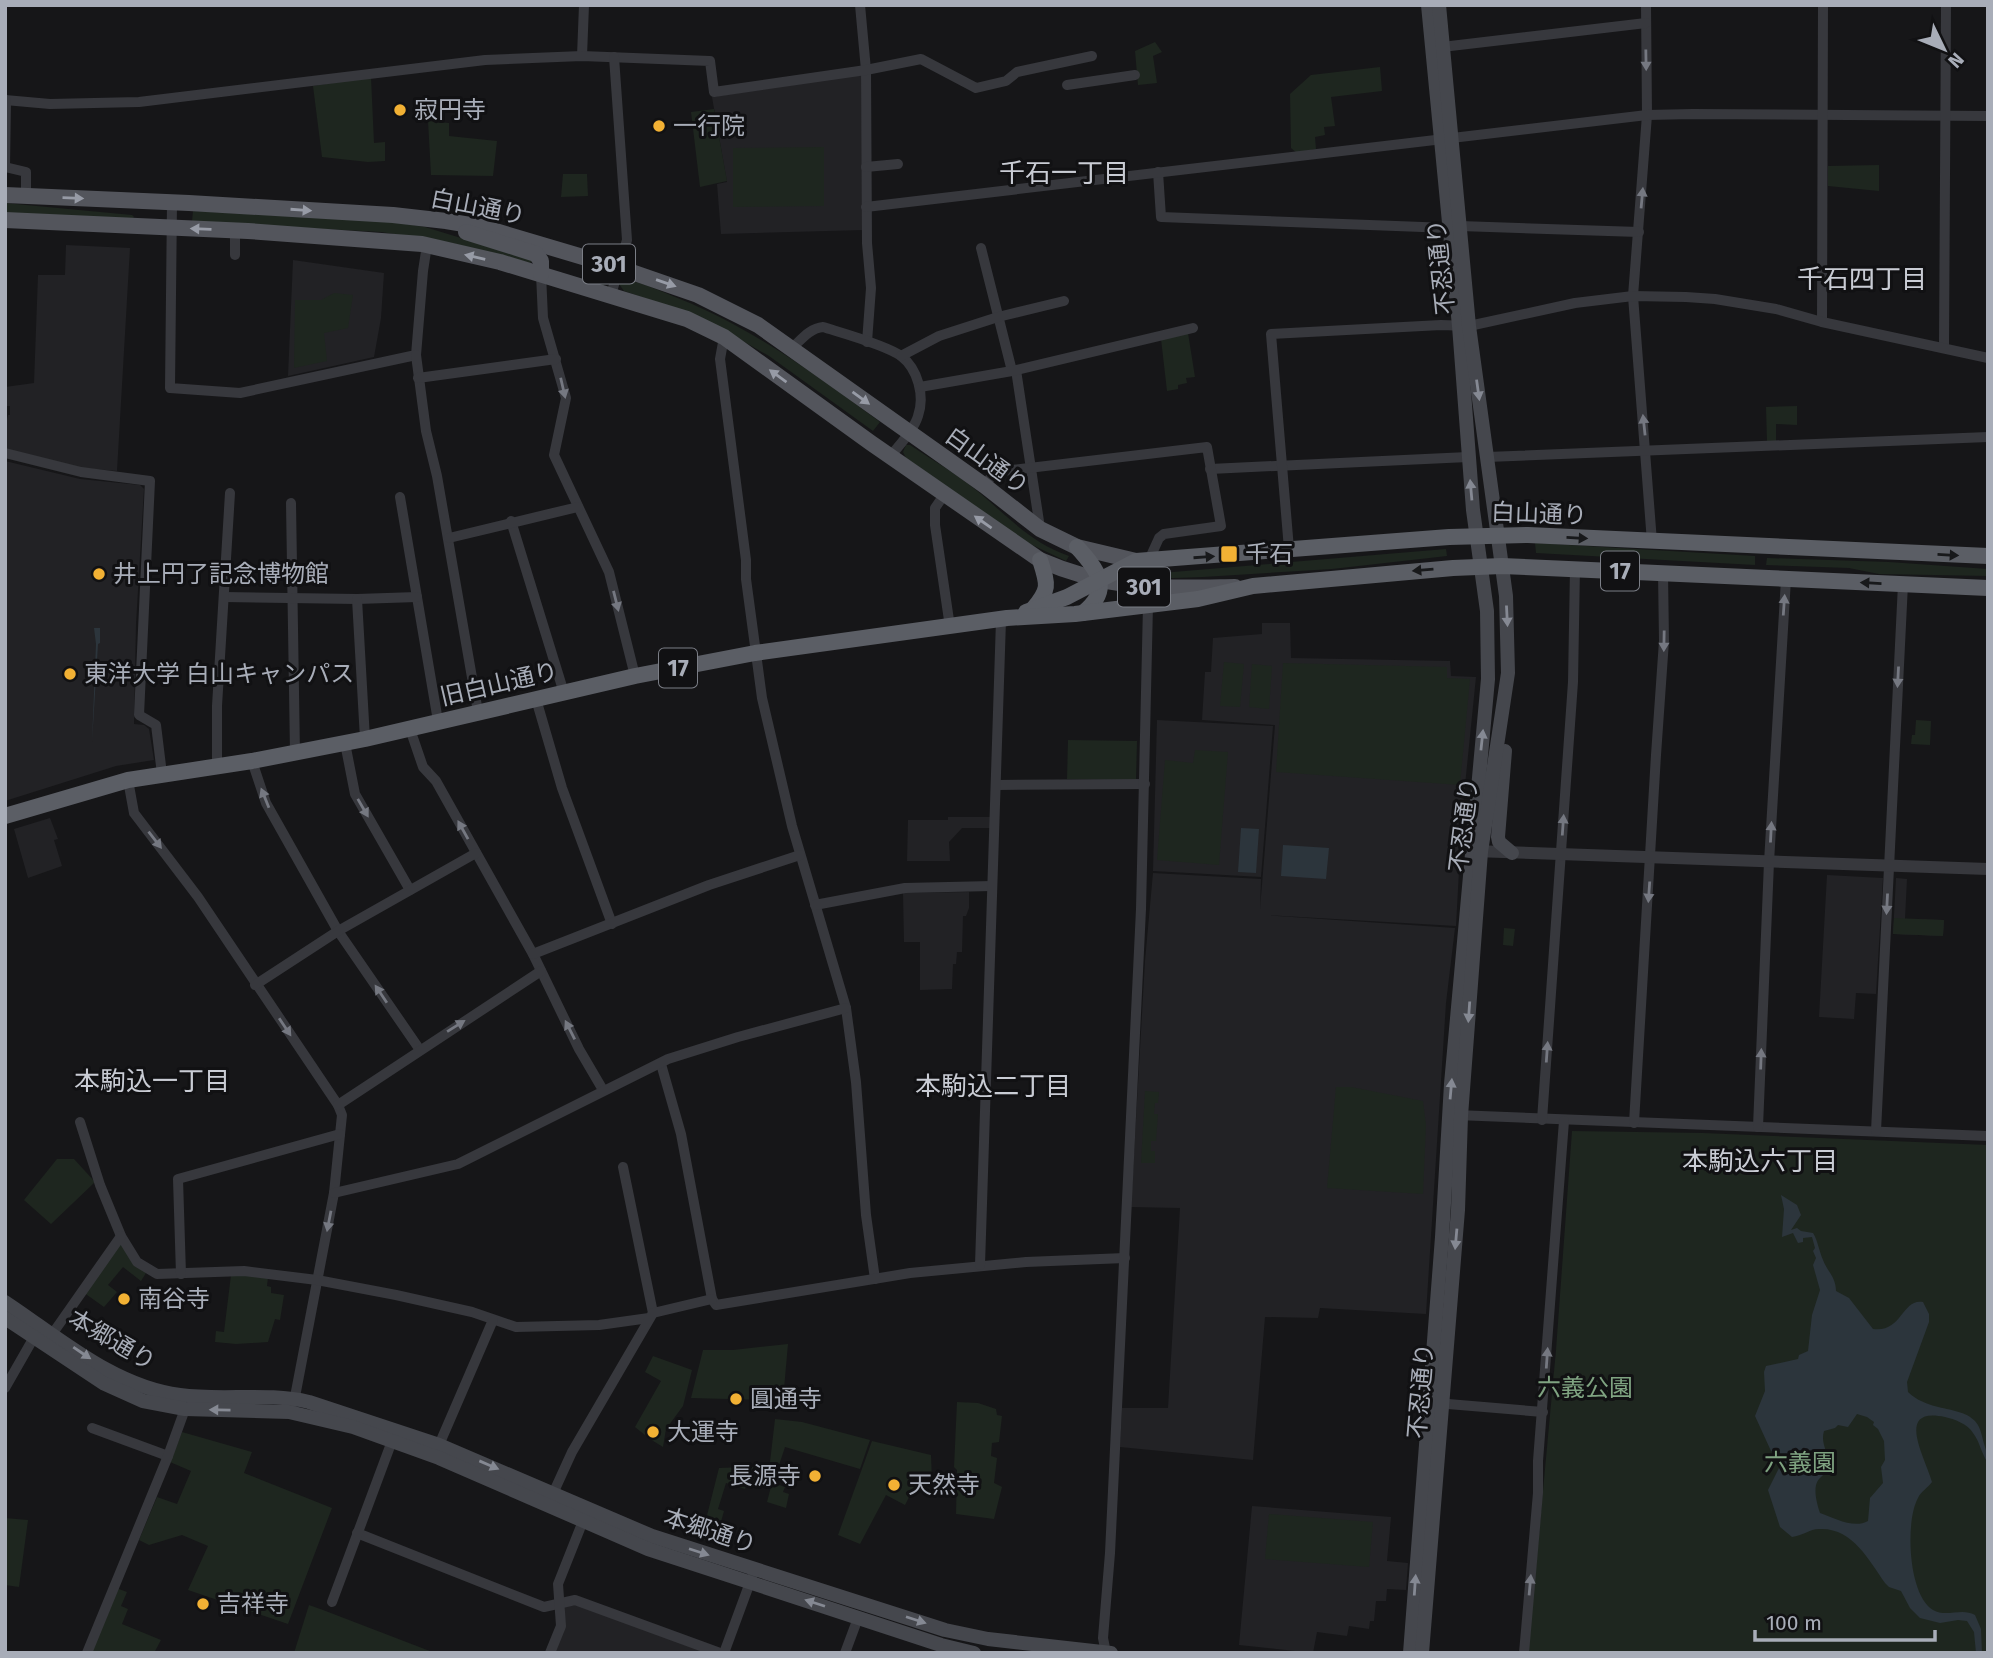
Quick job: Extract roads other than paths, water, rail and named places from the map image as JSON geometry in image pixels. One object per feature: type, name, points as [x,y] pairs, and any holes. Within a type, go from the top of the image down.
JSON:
[{"type":"highway","name":"白山通り","points":[[1142,561],[1497,534],[1988,556]]},
{"type":"highway","points":[[1077,547],[1095,567],[1101,581],[1093,604],[1083,613]]},
{"type":"highway","points":[[1032,609],[1045,595],[1046,577],[1040,560]]},
{"type":"highway","name":"17","points":[[1004,619],[1067,597],[1142,561]]},
{"type":"highway","name":"白山通り","points":[[1253,586],[1502,566],[1988,588]]},
{"type":"highway","name":"17","points":[[1004,619],[1083,613],[1198,599],[1253,586]]},
{"type":"highway","name":"旧白山通り","points":[[5,816],[128,780],[252,761],[365,739],[635,676],[755,653],[1004,619]]},
{"type":"main road","name":"不忍通り","points":[[1410,1653],[1458,1210],[1455,1115],[1488,679],[1487,621],[1468,457],[1464,326],[1428,5]]},
{"type":"main road","name":"不忍通り","points":[[1439,5],[1443,47],[1445,139]]},
{"type":"main road","name":"白山通り","points":[[5,195],[141,200],[393,215],[446,221],[482,227],[620,268],[723,306],[758,325],[985,486],[1040,529],[1077,547],[1142,561]]},
{"type":"main road","points":[[139,227],[141,200]]},
{"type":"main road","name":"白山通り","points":[[5,220],[235,231],[427,245],[541,274],[687,319],[724,337],[890,457],[1040,560],[1066,571],[1127,586],[1158,589],[1253,586]]},
{"type":"main road","points":[[446,221],[485,239],[536,254],[541,261],[541,274]]},
{"type":"main road","name":"不忍通り","points":[[1464,326],[1487,457],[1502,566],[1507,628],[1505,694],[1476,851]]},
{"type":"main road","points":[[1505,694],[1507,725],[1499,842],[1513,853]]},
{"type":"main road","name":"本郷通り","points":[[5,1302],[103,1383],[144,1401],[185,1409],[296,1403],[321,1419],[392,1441],[652,1536],[858,1618],[969,1652]]},
{"type":"main road","name":"本郷通り","points":[[5,1318],[42,1332],[138,1385],[159,1392],[181,1396],[296,1403],[439,1445],[550,1499],[583,1521],[676,1560],[753,1576],[972,1636],[1111,1653]]},
{"type":"main road","name":"不忍通り","points":[[1422,1653],[1436,1403]]},
{"type":"street","points":[[582,56],[584,5]]},
{"type":"street","points":[[860,5],[866,70],[866,207],[871,288],[867,342]]},
{"type":"street","points":[[1646,5],[1647,116],[1633,296],[1652,541]]},
{"type":"street","points":[[1822,5],[1822,322]]},
{"type":"street","points":[[1944,347],[1946,5]]},
{"type":"street","points":[[1443,47],[1646,23]]},
{"type":"street","points":[[26,196],[26,172],[5,167],[6,100],[50,104],[139,102],[485,60],[582,56],[710,61],[714,92],[866,70],[921,59],[976,88],[1006,81],[1017,72],[1092,56]]},
{"type":"street","points":[[611,295],[626,240],[614,57]]},
{"type":"street","points":[[1067,85],[1135,75]]},
{"type":"street","points":[[866,207],[1647,116],[1988,116]]},
{"type":"street","points":[[866,167],[898,164]]},
{"type":"street","points":[[1158,172],[1161,217],[1639,232]]},
{"type":"street","points":[[173,202],[170,388],[240,393],[416,355]]},
{"type":"street","points":[[235,231],[235,255]]},
{"type":"street","points":[[427,245],[416,355],[418,378],[426,431],[449,538],[478,712]]},
{"type":"street","points":[[981,248],[1014,371],[1040,529]]},
{"type":"street","points":[[541,274],[543,317],[566,398],[554,455],[609,572],[635,676]]},
{"type":"street","points":[[1289,549],[1272,334],[1464,326],[1575,303],[1633,296],[1715,299],[1776,309],[1822,322],[1988,358]]},
{"type":"street","points":[[901,356],[939,336],[998,317],[1064,301]]},
{"type":"street","points":[[793,348],[805,335],[823,327],[901,356],[915,373],[920,387],[918,418],[890,457]]},
{"type":"street","points":[[920,387],[1014,371],[1193,328]]},
{"type":"street","points":[[724,337],[720,359],[762,698],[800,855],[846,1008],[856,1082],[866,1215],[875,1279]]},
{"type":"street","points":[[418,378],[556,359]]},
{"type":"street","points":[[1487,457],[1988,437]]},
{"type":"street","points":[[985,486],[994,472],[1207,447],[1221,526],[1164,534],[1142,561]]},
{"type":"street","points":[[5,453],[81,472],[150,481],[139,715],[156,725],[162,774]]},
{"type":"street","points":[[1210,469],[1268,464],[1283,466],[1468,457]]},
{"type":"street","points":[[217,765],[217,706],[230,494]]},
{"type":"street","points":[[944,495],[935,508],[935,525],[950,627]]},
{"type":"street","points":[[400,497],[438,721]]},
{"type":"street","points":[[291,503],[295,752]]},
{"type":"street","points":[[449,538],[578,507]]},
{"type":"street","points":[[512,521],[564,692]]},
{"type":"street","points":[[1542,1120],[1573,682],[1575,568]]},
{"type":"street","points":[[1634,1123],[1664,641],[1663,573]]},
{"type":"street","points":[[1758,1127],[1769,862],[1786,579]]},
{"type":"street","points":[[1876,1132],[1903,584]]},
{"type":"street","points":[[224,597],[416,597]]},
{"type":"street","points":[[357,599],[365,739]]},
{"type":"street","points":[[1105,1652],[1103,1638],[1125,1258],[1145,783],[1148,605]]},
{"type":"street","points":[[981,1265],[992,887],[1004,619]]},
{"type":"street","points":[[536,699],[562,788],[612,924]]},
{"type":"street","points":[[410,729],[423,767],[436,781],[533,954],[579,1049],[603,1090]]},
{"type":"street","points":[[345,743],[355,794],[410,890]]},
{"type":"street","points":[[252,761],[266,803],[338,931],[419,1050]]},
{"type":"street","points":[[128,780],[134,813],[198,897],[338,1105],[342,1115],[334,1193],[296,1403]]},
{"type":"street","points":[[997,785],[1145,783]]},
{"type":"street","points":[[1476,851],[1988,869]]},
{"type":"street","points":[[255,985],[338,931],[476,853]]},
{"type":"street","points":[[533,954],[709,885],[800,855]]},
{"type":"street","points":[[815,905],[905,888],[992,887]]},
{"type":"street","points":[[338,1105],[541,971]]},
{"type":"street","points":[[334,1193],[458,1164],[668,1059],[846,1008]]},
{"type":"street","points":[[661,1064],[681,1134],[712,1299],[716,1305],[981,1265],[1125,1258]]},
{"type":"street","points":[[1455,1115],[1988,1136]]},
{"type":"street","points":[[1524,1653],[1564,1121]]},
{"type":"street","points":[[80,1122],[100,1185],[121,1236],[137,1262],[157,1274],[244,1270],[317,1280],[429,1302],[516,1327],[607,1324],[712,1299]]},
{"type":"street","points":[[181,1274],[178,1179],[340,1134]]},
{"type":"street","points":[[550,1499],[572,1452],[651,1315],[624,1167]]},
{"type":"street","points":[[5,1388],[42,1332],[121,1236]]},
{"type":"street","points":[[439,1445],[493,1320]]},
{"type":"street","points":[[1436,1403],[1543,1412]]},
{"type":"street","points":[[87,1653],[185,1409]]},
{"type":"street","points":[[92,1428],[168,1456]]},
{"type":"street","points":[[332,1602],[392,1441]]},
{"type":"street","points":[[550,1653],[561,1626],[558,1584],[583,1521]]},
{"type":"street","points":[[357,1533],[544,1607],[575,1600],[722,1653],[753,1576]]},
{"type":"street","points":[[845,1653],[858,1618]]},
{"type":"street","points":[[969,1652],[972,1636]]},
{"type":"place","name":"寂円寺","points":[[400,110]]},
{"type":"place","name":"一行院","points":[[659,126]]},
{"type":"place","name":"千石","points":[[1229,554]]},
{"type":"place","name":"井上円了記念博物館","points":[[99,574]]},
{"type":"place","name":"東洋大学 白山キャンパス","points":[[70,674]]},
{"type":"place","name":"南谷寺","points":[[124,1299]]},
{"type":"place","name":"圓通寺","points":[[736,1399]]},
{"type":"place","name":"大運寺","points":[[653,1432]]},
{"type":"place","name":"長源寺","points":[[815,1476]]},
{"type":"place","name":"天然寺","points":[[894,1485]]},
{"type":"place","name":"吉祥寺","points":[[203,1604]]},
{"type":"district","name":"千石一丁目","points":[[1064,173]]},
{"type":"district","name":"千石四丁目","points":[[1862,279]]},
{"type":"district","name":"本駒込一丁目","points":[[152,1081]]},
{"type":"district","name":"本駒込二丁目","points":[[993,1086]]},
{"type":"district","name":"本駒込六丁目","points":[[1760,1161]]},
{"type":"park label","name":"六義公園","points":[[1585,1388]]},
{"type":"park label","name":"六義園","points":[[1800,1463]]}]
